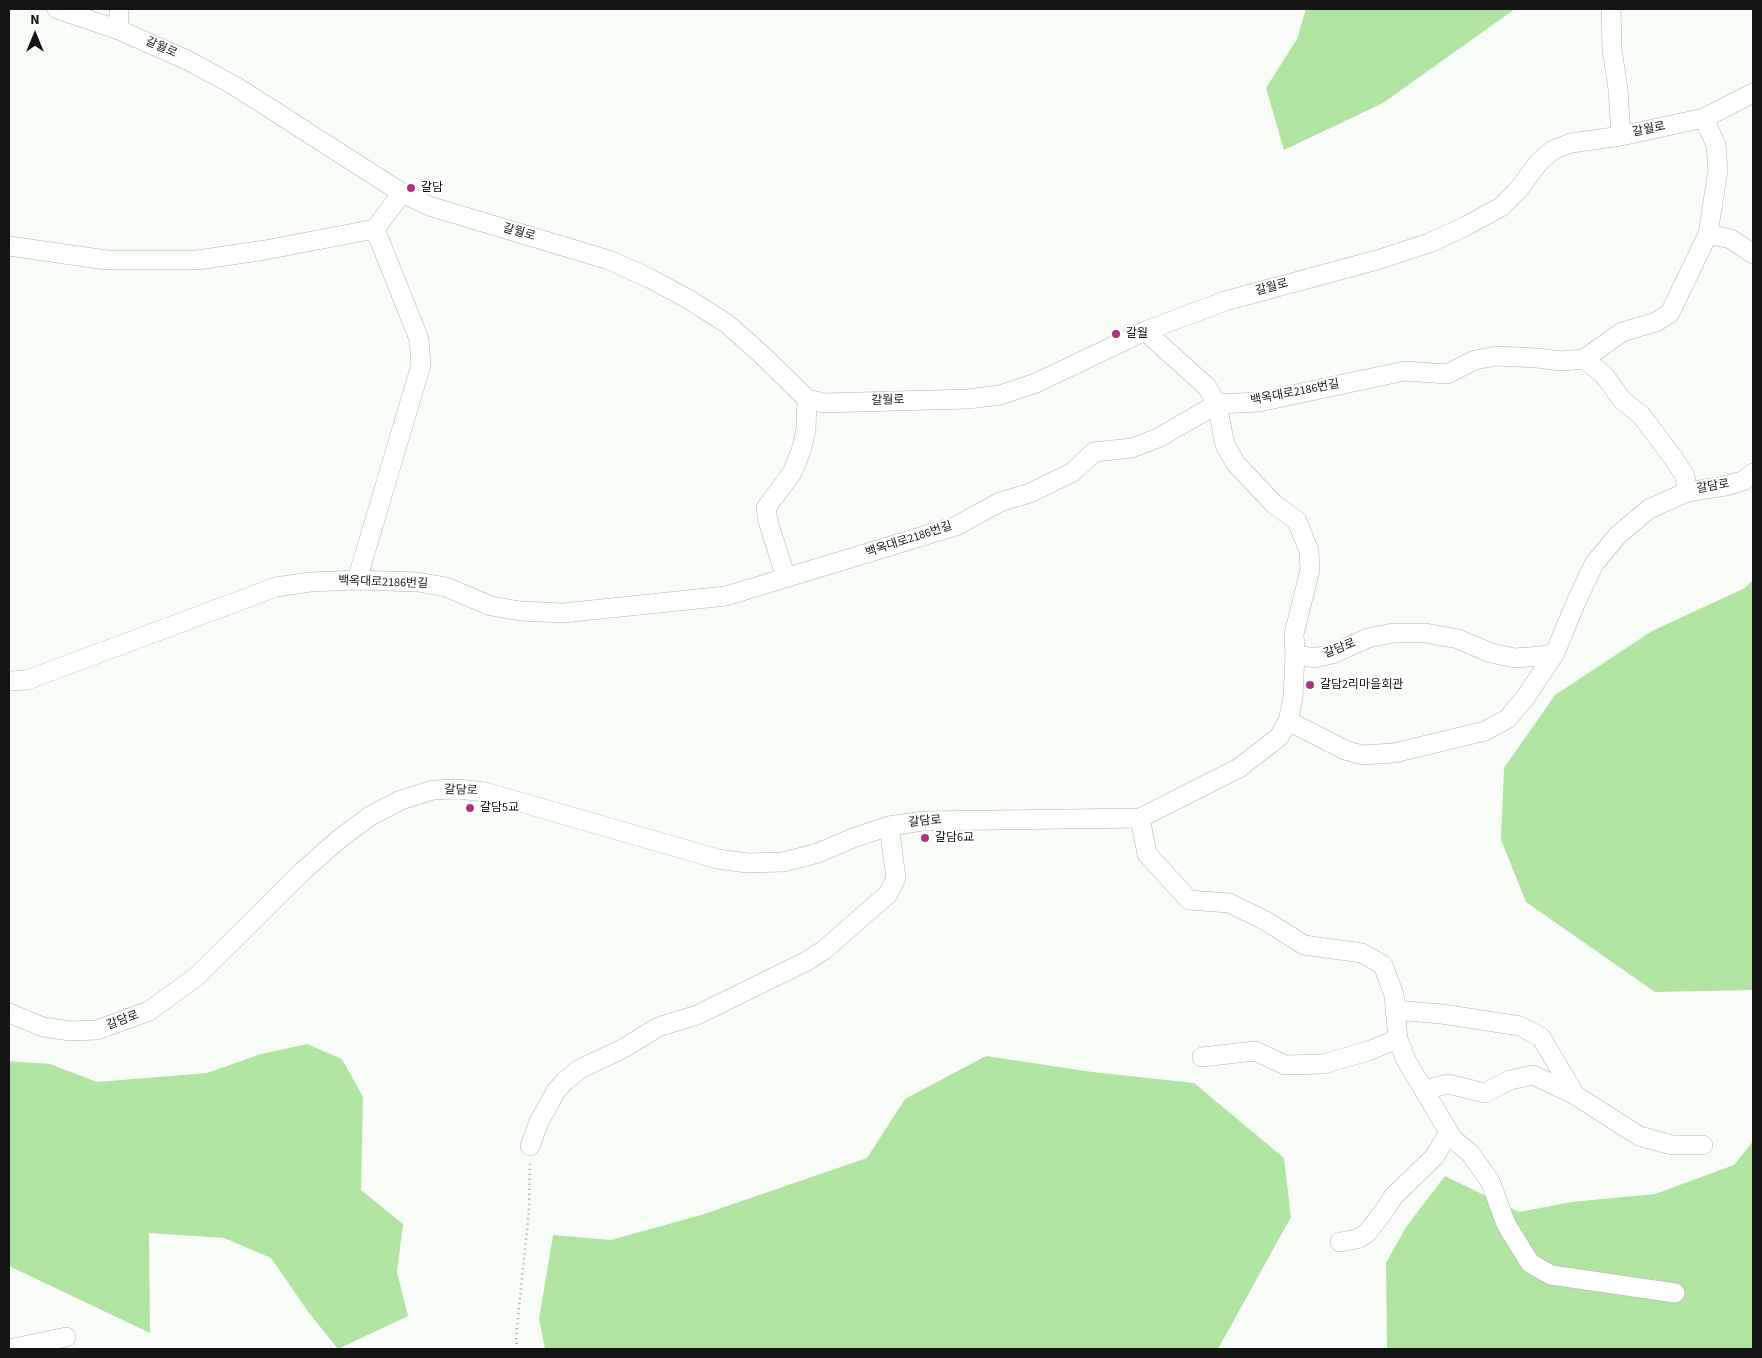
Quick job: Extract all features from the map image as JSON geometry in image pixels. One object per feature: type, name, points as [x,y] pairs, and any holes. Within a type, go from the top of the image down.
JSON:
[{"type":"street","name":"갈월로","points":[[57,9],[119,30],[186,60],[235,86],[402,193],[429,206],[610,260],[649,278],[688,299],[726,324],[808,398],[823,403],[968,398],[1000,394],[1036,383],[1145,331],[1225,301],[1378,260],[1429,243],[1501,207],[1518,190],[1539,162],[1553,150],[1572,143],[1621,136],[1704,118],[1753,93]]},
{"type":"street","points":[[119,9],[119,30]]},
{"type":"street","points":[[1611,9],[1612,49],[1619,97],[1621,136]]},
{"type":"street","points":[[1686,492],[1684,476],[1674,459],[1641,415],[1622,400],[1604,375],[1584,360],[1622,332],[1656,322],[1670,313],[1708,234],[1718,170],[1716,145],[1704,118]]},
{"type":"street","points":[[9,246],[106,260],[198,260],[265,250],[375,229],[402,193]]},
{"type":"street","points":[[357,580],[421,364],[419,339],[375,229]]},
{"type":"street","points":[[1708,234],[1731,239],[1753,254]]},
{"type":"street","points":[[1145,331],[1207,387],[1217,404],[1225,445],[1236,464],[1274,504],[1297,521],[1309,551],[1310,570],[1294,634],[1295,654]]},
{"type":"street","name":"백옥대로2186번길","points":[[9,682],[27,680],[276,587],[310,582],[357,580],[418,582],[446,588],[491,606],[520,611],[563,613],[726,596],[956,526],[1000,502],[1030,493],[1073,472],[1094,452],[1132,448],[1158,438],[1217,404],[1259,402],[1405,371],[1447,374],[1475,360],[1496,356],[1561,361],[1584,360]]},
{"type":"street","points":[[786,578],[768,521],[766,508],[792,473],[801,451],[806,430],[808,398]]},
{"type":"street","name":"갈담로","points":[[9,1013],[43,1027],[70,1031],[97,1030],[149,1011],[196,977],[303,871],[338,840],[370,816],[402,800],[433,790],[458,789],[485,792],[718,859],[747,863],[783,862],[818,853],[853,838],[889,826],[923,820],[1140,818],[1239,768],[1279,737],[1288,721],[1293,698],[1295,654],[1314,658],[1332,654],[1368,638],[1393,633],[1425,633],[1458,639],[1491,653],[1515,658],[1555,653],[1594,564],[1618,535],[1649,509],[1686,492],[1734,484],[1743,481],[1753,473]]},
{"type":"street","points":[[1288,721],[1345,750],[1362,754],[1394,753],[1484,731],[1507,719],[1525,698],[1555,653]]},
{"type":"street","points":[[1140,818],[1147,854],[1188,900],[1229,903],[1266,921],[1304,945],[1362,952],[1383,965],[1394,995],[1398,1039],[1406,1060],[1453,1140],[1470,1153],[1490,1180],[1506,1224],[1530,1263],[1551,1275],[1675,1293]]},
{"type":"street","points":[[530,1146],[542,1115],[556,1091],[580,1069],[624,1048],[658,1027],[697,1015],[807,961],[824,950],[888,894],[896,878],[889,826]]},
{"type":"street","points":[[1395,1010],[1442,1014],[1520,1026],[1542,1038],[1576,1095]]},
{"type":"street","points":[[1202,1057],[1255,1050],[1285,1065],[1323,1064],[1398,1039]]},
{"type":"street","points":[[1424,1090],[1448,1084],[1484,1093],[1510,1080],[1533,1075],[1576,1095],[1639,1136],[1672,1145],[1703,1145]]},
{"type":"street","points":[[1340,1242],[1356,1240],[1366,1234],[1393,1197],[1435,1156],[1449,1132]]},
{"type":"street","points":[[9,1349],[66,1338]]},
{"type":"path","points":[[517,1349],[516,1338],[529,1210],[530,1146]]},
{"type":"green space","points":[[1306,9],[1515,9],[1383,103],[1284,150],[1266,88],[1297,39]]},
{"type":"green space","points":[[1753,580],[1753,990],[1655,992],[1526,902],[1501,840],[1504,768],[1555,695],[1652,631],[1745,588]]},
{"type":"green space","points":[[307,1044],[342,1059],[363,1097],[361,1190],[403,1224],[397,1272],[408,1316],[338,1349],[309,1313],[271,1258],[224,1238],[149,1233],[150,1333],[9,1266],[9,1061],[50,1064],[97,1082],[207,1073],[261,1054]]},
{"type":"green space","points":[[986,1056],[1092,1072],[1194,1083],[1284,1158],[1291,1217],[1218,1349],[545,1349],[539,1319],[553,1235],[611,1240],[701,1215],[867,1158],[905,1099]]},
{"type":"green space","points":[[1753,1141],[1753,1349],[1387,1349],[1386,1263],[1406,1227],[1445,1176],[1519,1212],[1571,1202],[1655,1194],[1734,1165]]},
{"type":"place","name":"갈담","points":[[411,188]]},
{"type":"place","name":"갈월","points":[[1116,334]]},
{"type":"place","name":"갈담2리마을회관","points":[[1310,685]]},
{"type":"place","name":"갈담5교","points":[[470,808]]},
{"type":"place","name":"갈담6교","points":[[925,838]]}]
